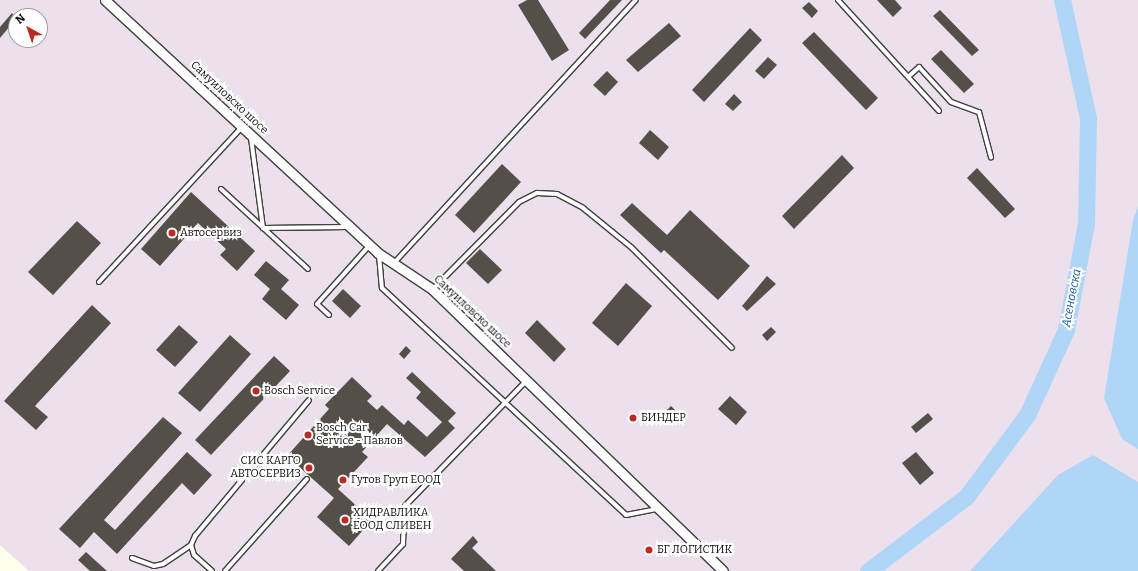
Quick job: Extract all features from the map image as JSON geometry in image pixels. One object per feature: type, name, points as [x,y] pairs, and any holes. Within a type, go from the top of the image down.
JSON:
[{"type":"street","name":"Самуиловско шосе","points":[[105,0],[378,253],[432,289],[660,508],[723,571]]},
{"type":"lane","points":[[394,263],[636,0]]},
{"type":"lane","points":[[838,0],[940,111]]},
{"type":"lane","points":[[908,77],[919,67],[951,102],[979,112],[991,157]]},
{"type":"lane","points":[[99,282],[242,127]]},
{"type":"lane","points":[[251,135],[263,228]]},
{"type":"lane","points":[[221,189],[308,269]]},
{"type":"lane","points":[[432,289],[519,202],[537,193],[557,194],[582,208],[632,248],[732,348]]},
{"type":"lane","points":[[263,228],[350,227]]},
{"type":"lane","points":[[329,315],[317,304],[370,245]]},
{"type":"lane","points":[[378,253],[382,288],[626,515],[660,508]]},
{"type":"lane","points":[[378,571],[403,544],[404,507],[527,380]]},
{"type":"lane","points":[[132,558],[154,566],[163,564],[191,545],[308,400]]},
{"type":"lane","points":[[225,571],[307,480]]},
{"type":"lane","points":[[191,545],[194,554],[212,571]]},
{"type":"shaded area","points":[[0,0],[1138,0],[1138,571],[29,571],[0,545]]},
{"type":"water","points":[[1138,207],[1138,449],[1122,439],[1104,398],[1133,220]]},
{"type":"water","points":[[1093,455],[1138,482],[1138,571],[970,571],[1058,475]]},
{"type":"building","points":[[527,0],[538,0],[569,50],[552,61],[518,5]]},
{"type":"building","points":[[610,0],[622,0],[585,39],[579,33]]},
{"type":"building","points":[[877,0],[895,0],[902,8],[893,17]]},
{"type":"building","points":[[809,2],[818,11],[812,18],[802,8]]},
{"type":"building","points":[[940,10],[979,50],[972,56],[933,16]]},
{"type":"building","points":[[8,18],[8,28],[0,38],[0,27]]},
{"type":"building","points":[[669,23],[681,36],[638,72],[626,60]]},
{"type":"building","points":[[750,28],[762,40],[704,102],[692,90]]},
{"type":"building","points":[[814,32],[878,98],[866,110],[802,43]]},
{"type":"building","points":[[941,50],[974,84],[964,93],[931,59]]},
{"type":"building","points":[[768,57],[777,65],[764,79],[755,71]]},
{"type":"building","points":[[607,71],[618,82],[605,96],[593,85]]},
{"type":"building","points":[[734,94],[742,102],[733,111],[725,104]]},
{"type":"building","points":[[650,130],[669,147],[658,160],[639,143]]},
{"type":"building","points":[[842,155],[854,168],[794,229],[782,216]]},
{"type":"building","points":[[502,164],[521,182],[474,233],[455,215]]},
{"type":"building","points":[[977,168],[1015,209],[1005,218],[967,178]]},
{"type":"building","name":"Автосервиз","points":[[191,192],[255,251],[237,271],[220,255],[226,249],[198,223],[160,266],[141,249]]},
{"type":"building","points":[[632,203],[667,235],[690,210],[750,266],[718,300],[664,250],[661,253],[620,215]]},
{"type":"building","points":[[77,221],[101,243],[53,295],[28,272]]},
{"type":"building","points":[[480,249],[502,270],[488,284],[466,263]]},
{"type":"building","points":[[266,261],[289,280],[281,289],[299,305],[286,320],[262,299],[270,289],[254,275]]},
{"type":"building","points":[[767,276],[776,284],[747,311],[742,306]]},
{"type":"building","points":[[626,283],[652,306],[618,346],[592,323]]},
{"type":"building","points":[[343,289],[361,306],[350,318],[332,301]]},
{"type":"building","points":[[92,305],[111,323],[35,406],[48,417],[36,430],[4,401]]},
{"type":"building","points":[[537,320],[566,349],[554,362],[525,333]]},
{"type":"building","points":[[179,325],[198,342],[175,367],[156,350]]},
{"type":"building","points":[[771,327],[776,332],[767,341],[762,335]]},
{"type":"building","points":[[230,335],[251,354],[200,412],[178,393]]},
{"type":"building","points":[[406,346],[411,351],[404,359],[399,354]]},
{"type":"building","name":"Bosch Service","points":[[274,356],[290,371],[211,455],[195,440]]},
{"type":"building","points":[[412,372],[456,413],[448,421],[455,428],[425,457],[387,424],[362,452],[368,457],[338,489],[372,520],[349,546],[317,517],[334,498],[287,456],[329,409],[325,405],[352,377],[372,396],[367,401],[377,410],[382,405],[404,425],[408,420],[427,437],[442,422],[416,398],[421,392],[406,378]]},
{"type":"building","points":[[730,396],[747,412],[736,425],[718,409]]},
{"type":"building","points":[[671,406],[677,412],[668,421],[662,415]]},
{"type":"building","points":[[928,413],[933,419],[916,433],[911,427]]},
{"type":"building","points":[[163,417],[182,433],[104,520],[115,530],[187,452],[212,475],[194,495],[182,483],[117,554],[94,532],[80,548],[59,529]]},
{"type":"building","points":[[916,452],[934,473],[920,485],[902,463]]},
{"type":"building","points":[[473,536],[478,542],[472,548],[496,571],[464,571],[451,559]]},
{"type":"building","points":[[86,552],[107,571],[90,571],[78,560]]},
{"type":"waterway","name":"Асеновска","points":[[868,571],[966,497],[1027,415],[1066,330],[1086,223],[1088,118],[1062,0]]},
{"type":"place","name":"Автосервиз","points":[[172,233]]},
{"type":"place","name":"Bosch Service","points":[[256,391]]},
{"type":"place","name":"БИНДЕР","points":[[633,418]]},
{"type":"place","name":"Bosch Car Service - Павлов","points":[[308,435]]},
{"type":"place","name":"СИС КАРГО АВТОСЕРВИЗ","points":[[309,468]]},
{"type":"place","name":"Гутов Груп ЕООД","points":[[343,480]]},
{"type":"place","name":"ХИДРАВЛИКА ЕООД СЛИВЕН","points":[[345,520]]},
{"type":"place","name":"БГ ЛОГИСТИК","points":[[649,550]]}]
